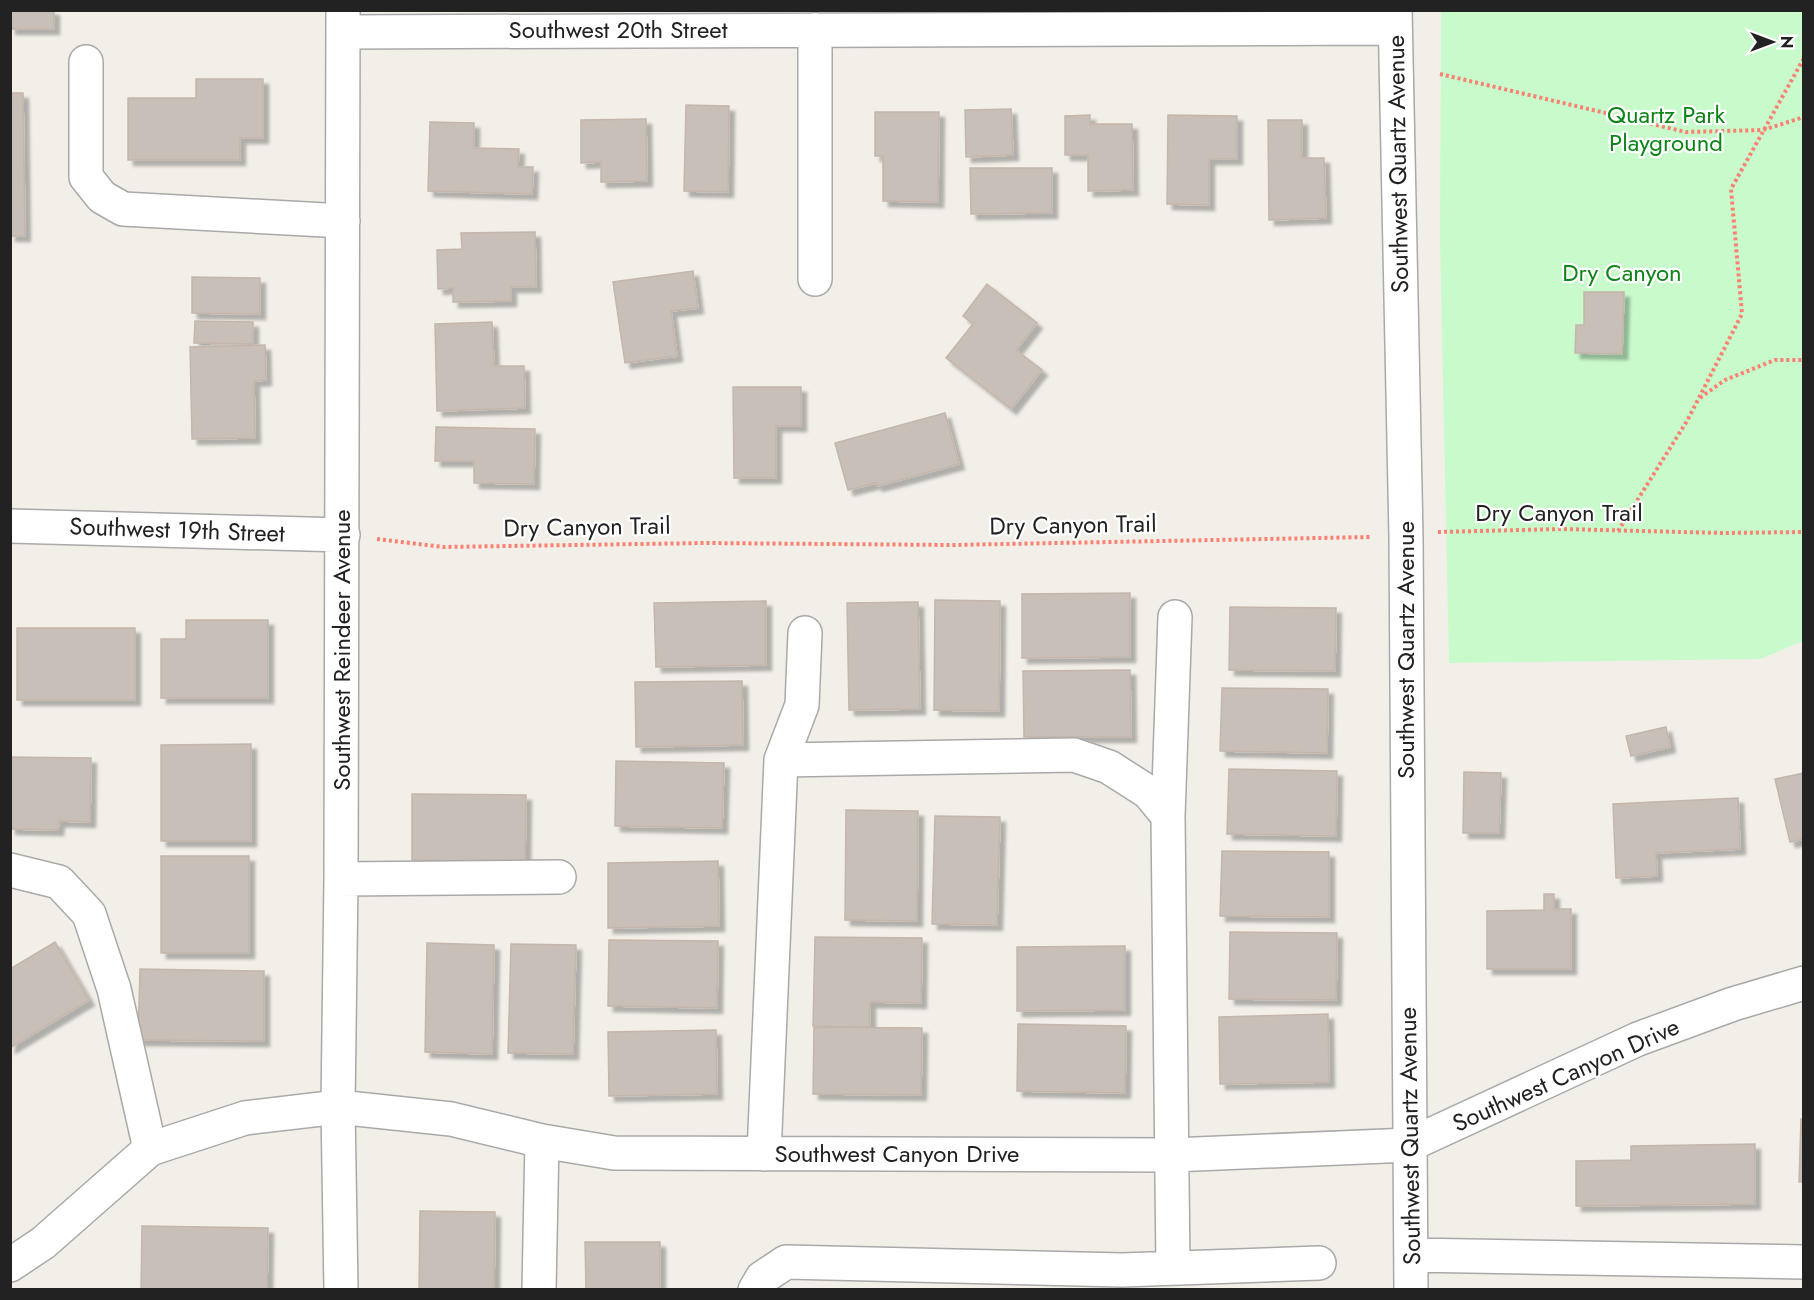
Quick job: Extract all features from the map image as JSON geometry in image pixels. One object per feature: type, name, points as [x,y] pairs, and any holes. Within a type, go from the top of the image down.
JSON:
[{"type":"street","name":"Southwest 20th Street","points":[[343,21],[815,30],[1395,19]]},
{"type":"street","name":"Southwest Quartz Avenue","points":[[1395,19],[1406,537],[1409,1145],[1412,1290]]},
{"type":"street","name":"Southwest Reindeer Avenue","points":[[341,1290],[338,1107],[343,535],[343,21]]},
{"type":"street","points":[[815,30],[815,279]]},
{"type":"street","points":[[86,62],[86,177],[102,196],[123,209],[343,221]]},
{"type":"street","name":"Southwest 19th Street","points":[[10,526],[343,535]]},
{"type":"street","points":[[1173,1268],[1168,816],[1175,617]]},
{"type":"street","points":[[764,1154],[782,760],[802,705],[805,633]]},
{"type":"street","points":[[782,760],[1074,755],[1109,767],[1148,792],[1168,816]]},
{"type":"street","points":[[10,870],[59,882],[89,914],[114,989],[150,1149]]},
{"type":"street","points":[[341,879],[559,877]]},
{"type":"street","name":"Southwest Canyon Drive","points":[[10,1265],[43,1243],[150,1149],[245,1118],[338,1107],[452,1119],[542,1142],[614,1153],[1173,1155],[1409,1145],[1638,1039],[1733,1004],[1803,983]]},
{"type":"street","points":[[539,1290],[542,1142]]},
{"type":"street","points":[[1412,1255],[1803,1262]]},
{"type":"street","points":[[755,1290],[762,1278],[786,1262],[1123,1280],[1173,1268],[1239,1278],[1319,1263]]},
{"type":"path","points":[[1618,531],[1687,421],[1742,314],[1731,189],[1803,58]]},
{"type":"path","points":[[1440,74],[1686,132],[1763,130],[1803,117]]},
{"type":"path","points":[[1698,400],[1725,380],[1775,360],[1803,360]]},
{"type":"path","name":"Dry Canyon Trail","points":[[343,535],[443,547],[705,543],[952,545],[1406,537],[1447,531],[1561,529],[1803,532]]},
{"type":"green space","name":"Dry Canyon","points":[[1441,11],[1803,11],[1803,641],[1760,659],[1449,663],[1440,239]]},
{"type":"building","points":[[10,10],[54,10],[54,29],[10,29]]},
{"type":"building","points":[[196,79],[263,79],[263,138],[240,138],[240,160],[128,160],[128,98],[196,98]]},
{"type":"building","points":[[10,93],[23,93],[25,236],[10,236]]},
{"type":"building","points":[[686,105],[729,106],[728,192],[684,191]]},
{"type":"building","points":[[1011,109],[1013,155],[966,157],[965,110]]},
{"type":"building","points":[[875,112],[939,112],[938,202],[883,201],[883,156],[875,156]]},
{"type":"building","points":[[1090,115],[1090,124],[1132,124],[1133,190],[1088,191],[1088,155],[1065,155],[1065,116]]},
{"type":"building","points":[[1168,115],[1237,116],[1237,159],[1209,159],[1209,205],[1167,204]]},
{"type":"building","points":[[646,119],[647,181],[601,182],[601,162],[581,163],[581,120]]},
{"type":"building","points":[[1268,120],[1302,120],[1302,158],[1324,158],[1326,218],[1269,220]]},
{"type":"building","points":[[430,122],[474,123],[474,148],[519,149],[518,167],[533,167],[532,194],[428,191]]},
{"type":"building","points":[[970,168],[1052,168],[1052,213],[971,214]]},
{"type":"building","points":[[535,232],[536,287],[511,287],[511,301],[453,302],[453,288],[438,289],[437,250],[462,249],[461,233]]},
{"type":"building","points":[[693,271],[698,308],[671,311],[677,356],[625,363],[613,282]]},
{"type":"building","points":[[192,277],[260,278],[260,314],[192,313]]},
{"type":"building","points":[[987,284],[1037,323],[1016,350],[1042,370],[1011,409],[946,358],[973,324],[963,316]]},
{"type":"building","points":[[1584,292],[1624,292],[1622,354],[1575,353],[1576,325],[1584,325]]},
{"type":"building","points":[[195,321],[253,322],[253,344],[194,343]]},
{"type":"building","points":[[492,322],[494,366],[524,366],[525,408],[437,411],[435,324]]},
{"type":"building","points":[[265,345],[266,380],[254,381],[255,438],[192,439],[190,347]]},
{"type":"building","points":[[733,387],[801,387],[801,426],[776,426],[776,478],[734,478]]},
{"type":"building","points":[[945,413],[959,464],[877,486],[876,483],[848,490],[835,443]]},
{"type":"building","points":[[436,427],[535,429],[534,484],[474,483],[474,461],[435,461]]},
{"type":"building","points":[[1130,593],[1130,657],[1022,658],[1022,594]]},
{"type":"building","points":[[935,600],[1000,601],[999,711],[934,710]]},
{"type":"building","points":[[766,601],[766,665],[656,667],[654,603]]},
{"type":"building","points":[[918,602],[920,709],[849,710],[847,603]]},
{"type":"building","points":[[1230,607],[1336,608],[1335,671],[1229,670]]},
{"type":"building","points":[[186,620],[268,620],[268,698],[161,698],[161,639],[186,639]]},
{"type":"building","points":[[17,628],[135,628],[135,700],[17,700]]},
{"type":"building","points":[[1130,670],[1131,737],[1024,737],[1023,671]]},
{"type":"building","points":[[742,681],[743,745],[636,747],[635,682]]},
{"type":"building","points":[[1222,688],[1328,689],[1327,753],[1220,751]]},
{"type":"building","points":[[1666,727],[1670,747],[1631,756],[1626,736]]},
{"type":"building","points":[[251,744],[251,841],[161,841],[161,745]]},
{"type":"building","points":[[10,757],[91,758],[90,822],[59,821],[58,830],[10,829]]},
{"type":"building","points":[[616,761],[724,763],[722,828],[615,826]]},
{"type":"building","points":[[1229,769],[1337,771],[1336,836],[1227,834]]},
{"type":"building","points":[[1464,772],[1501,773],[1499,833],[1463,833]]},
{"type":"building","points":[[1804,773],[1804,839],[1790,842],[1775,779]]},
{"type":"building","points":[[412,794],[526,795],[525,862],[412,860]]},
{"type":"building","points":[[1738,798],[1740,849],[1656,853],[1657,876],[1616,878],[1613,804]]},
{"type":"building","points":[[846,810],[918,811],[917,921],[845,920]]},
{"type":"building","points":[[935,816],[1000,817],[997,925],[932,924]]},
{"type":"building","points":[[1222,851],[1329,852],[1329,917],[1220,916]]},
{"type":"building","points":[[161,856],[249,856],[249,953],[161,953]]},
{"type":"building","points":[[718,861],[719,926],[608,928],[608,863]]},
{"type":"building","points":[[1544,894],[1554,894],[1554,909],[1571,909],[1571,969],[1487,969],[1487,911],[1544,910]]},
{"type":"building","points":[[1230,932],[1337,933],[1336,1000],[1229,999]]},
{"type":"building","points":[[815,937],[922,938],[921,1003],[870,1002],[870,1027],[813,1026]]},
{"type":"building","points":[[609,940],[718,941],[717,1008],[608,1006]]},
{"type":"building","points":[[55,942],[89,1000],[10,1048],[10,969]]},
{"type":"building","points":[[427,943],[494,945],[492,1054],[425,1052]]},
{"type":"building","points":[[511,944],[576,945],[573,1054],[508,1053]]},
{"type":"building","points":[[1125,946],[1125,1010],[1017,1011],[1017,947]]},
{"type":"building","points":[[140,969],[264,971],[264,1041],[138,1040]]},
{"type":"building","points":[[1328,1014],[1329,1082],[1220,1084],[1219,1017]]},
{"type":"building","points":[[1018,1024],[1126,1026],[1125,1093],[1017,1091]]},
{"type":"building","points":[[814,1027],[922,1028],[921,1095],[813,1094]]},
{"type":"building","points":[[716,1030],[717,1094],[609,1096],[608,1032]]},
{"type":"building","points":[[1801,1119],[1804,1119],[1804,1182],[1799,1182]]},
{"type":"building","points":[[1755,1144],[1755,1204],[1576,1206],[1576,1161],[1631,1160],[1631,1146]]},
{"type":"building","points":[[420,1211],[495,1212],[494,1290],[419,1290]]},
{"type":"building","points":[[142,1226],[268,1228],[267,1290],[141,1290]]},
{"type":"building","points":[[585,1242],[660,1242],[660,1290],[586,1290]]},
{"type":"park label","name":"Quartz Park Playground","points":[[1666,129]]}]
